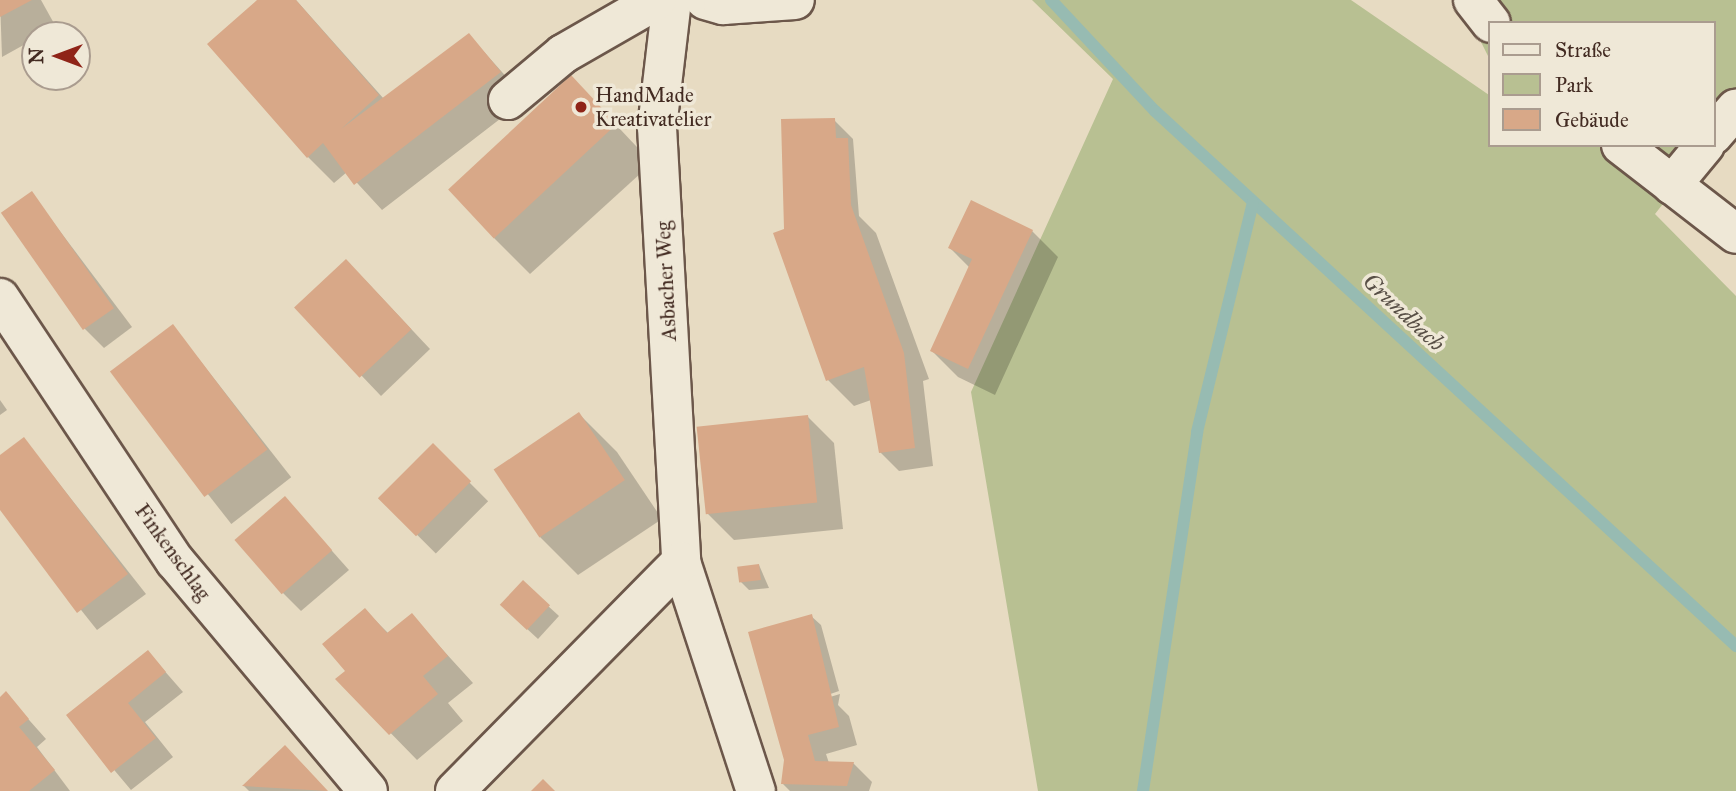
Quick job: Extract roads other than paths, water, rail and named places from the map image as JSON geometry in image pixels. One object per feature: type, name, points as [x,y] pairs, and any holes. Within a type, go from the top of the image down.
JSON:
[{"type":"street","points":[[508,100],[563,54],[657,0]]},
{"type":"street","name":"Asbacher Weg","points":[[672,0],[657,127],[681,562],[756,791]]},
{"type":"street","points":[[705,0],[723,5],[794,0]]},
{"type":"street","points":[[1472,0],[1489,21]]},
{"type":"street","points":[[1715,133],[1736,109]]},
{"type":"street","points":[[1624,147],[1736,234]]},
{"type":"street","points":[[1672,185],[1703,147]]},
{"type":"street","name":"Finkenschlag","points":[[0,298],[175,561],[368,791]]},
{"type":"street","points":[[455,791],[681,562]]},
{"type":"waterway","name":"Grundbach","points":[[1051,0],[1155,111],[1736,646]]},
{"type":"waterway","points":[[1143,791],[1197,432],[1253,203]]},
{"type":"place","name":"HandMade Kreativatelier","points":[[581,107]]}]
